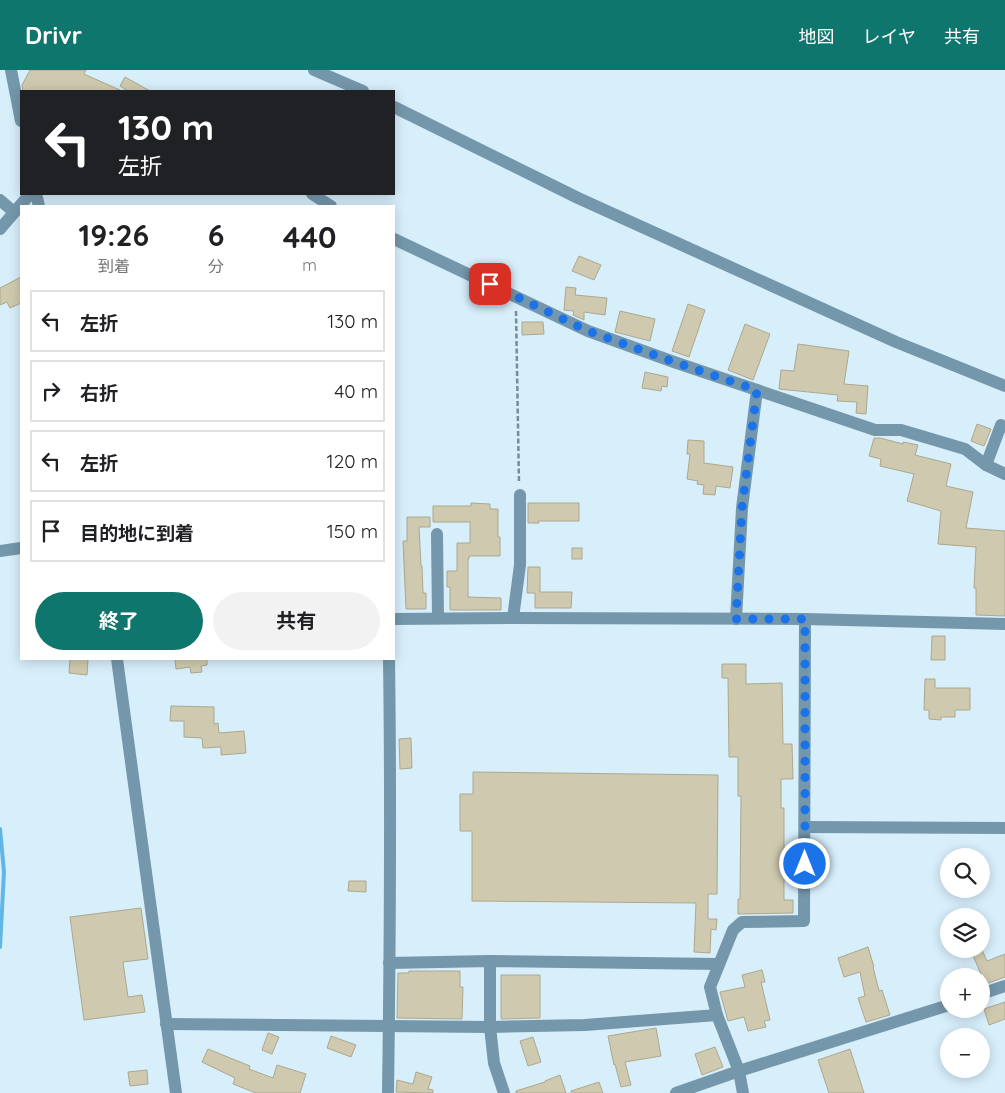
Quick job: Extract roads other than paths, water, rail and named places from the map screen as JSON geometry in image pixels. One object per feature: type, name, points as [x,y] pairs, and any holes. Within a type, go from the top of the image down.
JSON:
[{"type":"street","points":[[11,70],[20,117]]},
{"type":"street","points":[[314,70],[361,90]]},
{"type":"street","points":[[395,107],[587,202],[896,342],[1005,386]]},
{"type":"street","points":[[20,205],[29,195]]},
{"type":"street","points":[[313,195],[328,205]]},
{"type":"street","points":[[0,200],[14,212]]},
{"type":"street","points":[[0,229],[20,205]]},
{"type":"street","points":[[395,239],[588,331],[876,430],[901,430],[965,449],[986,465],[1005,474]]},
{"type":"street","points":[[736,619],[742,508],[757,390]]},
{"type":"street","points":[[986,465],[1001,425]]},
{"type":"street","points":[[513,618],[520,564],[520,495]]},
{"type":"street","points":[[437,534],[438,618]]},
{"type":"street","points":[[0,552],[20,548]]},
{"type":"street","points":[[395,619],[805,619],[1005,624]]},
{"type":"street","points":[[743,1093],[739,1071],[717,1015],[710,987],[733,930],[742,922],[804,921],[806,826],[805,619]]},
{"type":"street","points":[[117,660],[176,1093]]},
{"type":"street","points":[[388,1093],[389,660]]},
{"type":"street","points":[[806,826],[1005,828]]},
{"type":"street","points":[[389,963],[490,961],[719,964]]},
{"type":"street","points":[[490,961],[490,1028],[494,1063],[504,1093]]},
{"type":"street","points":[[990,991],[1005,986]]},
{"type":"street","points":[[676,1093],[739,1071],[940,1009]]},
{"type":"street","points":[[166,1024],[490,1028],[585,1025],[717,1015]]},
{"type":"waterway","points":[[0,829],[4,872],[0,947]]}]
